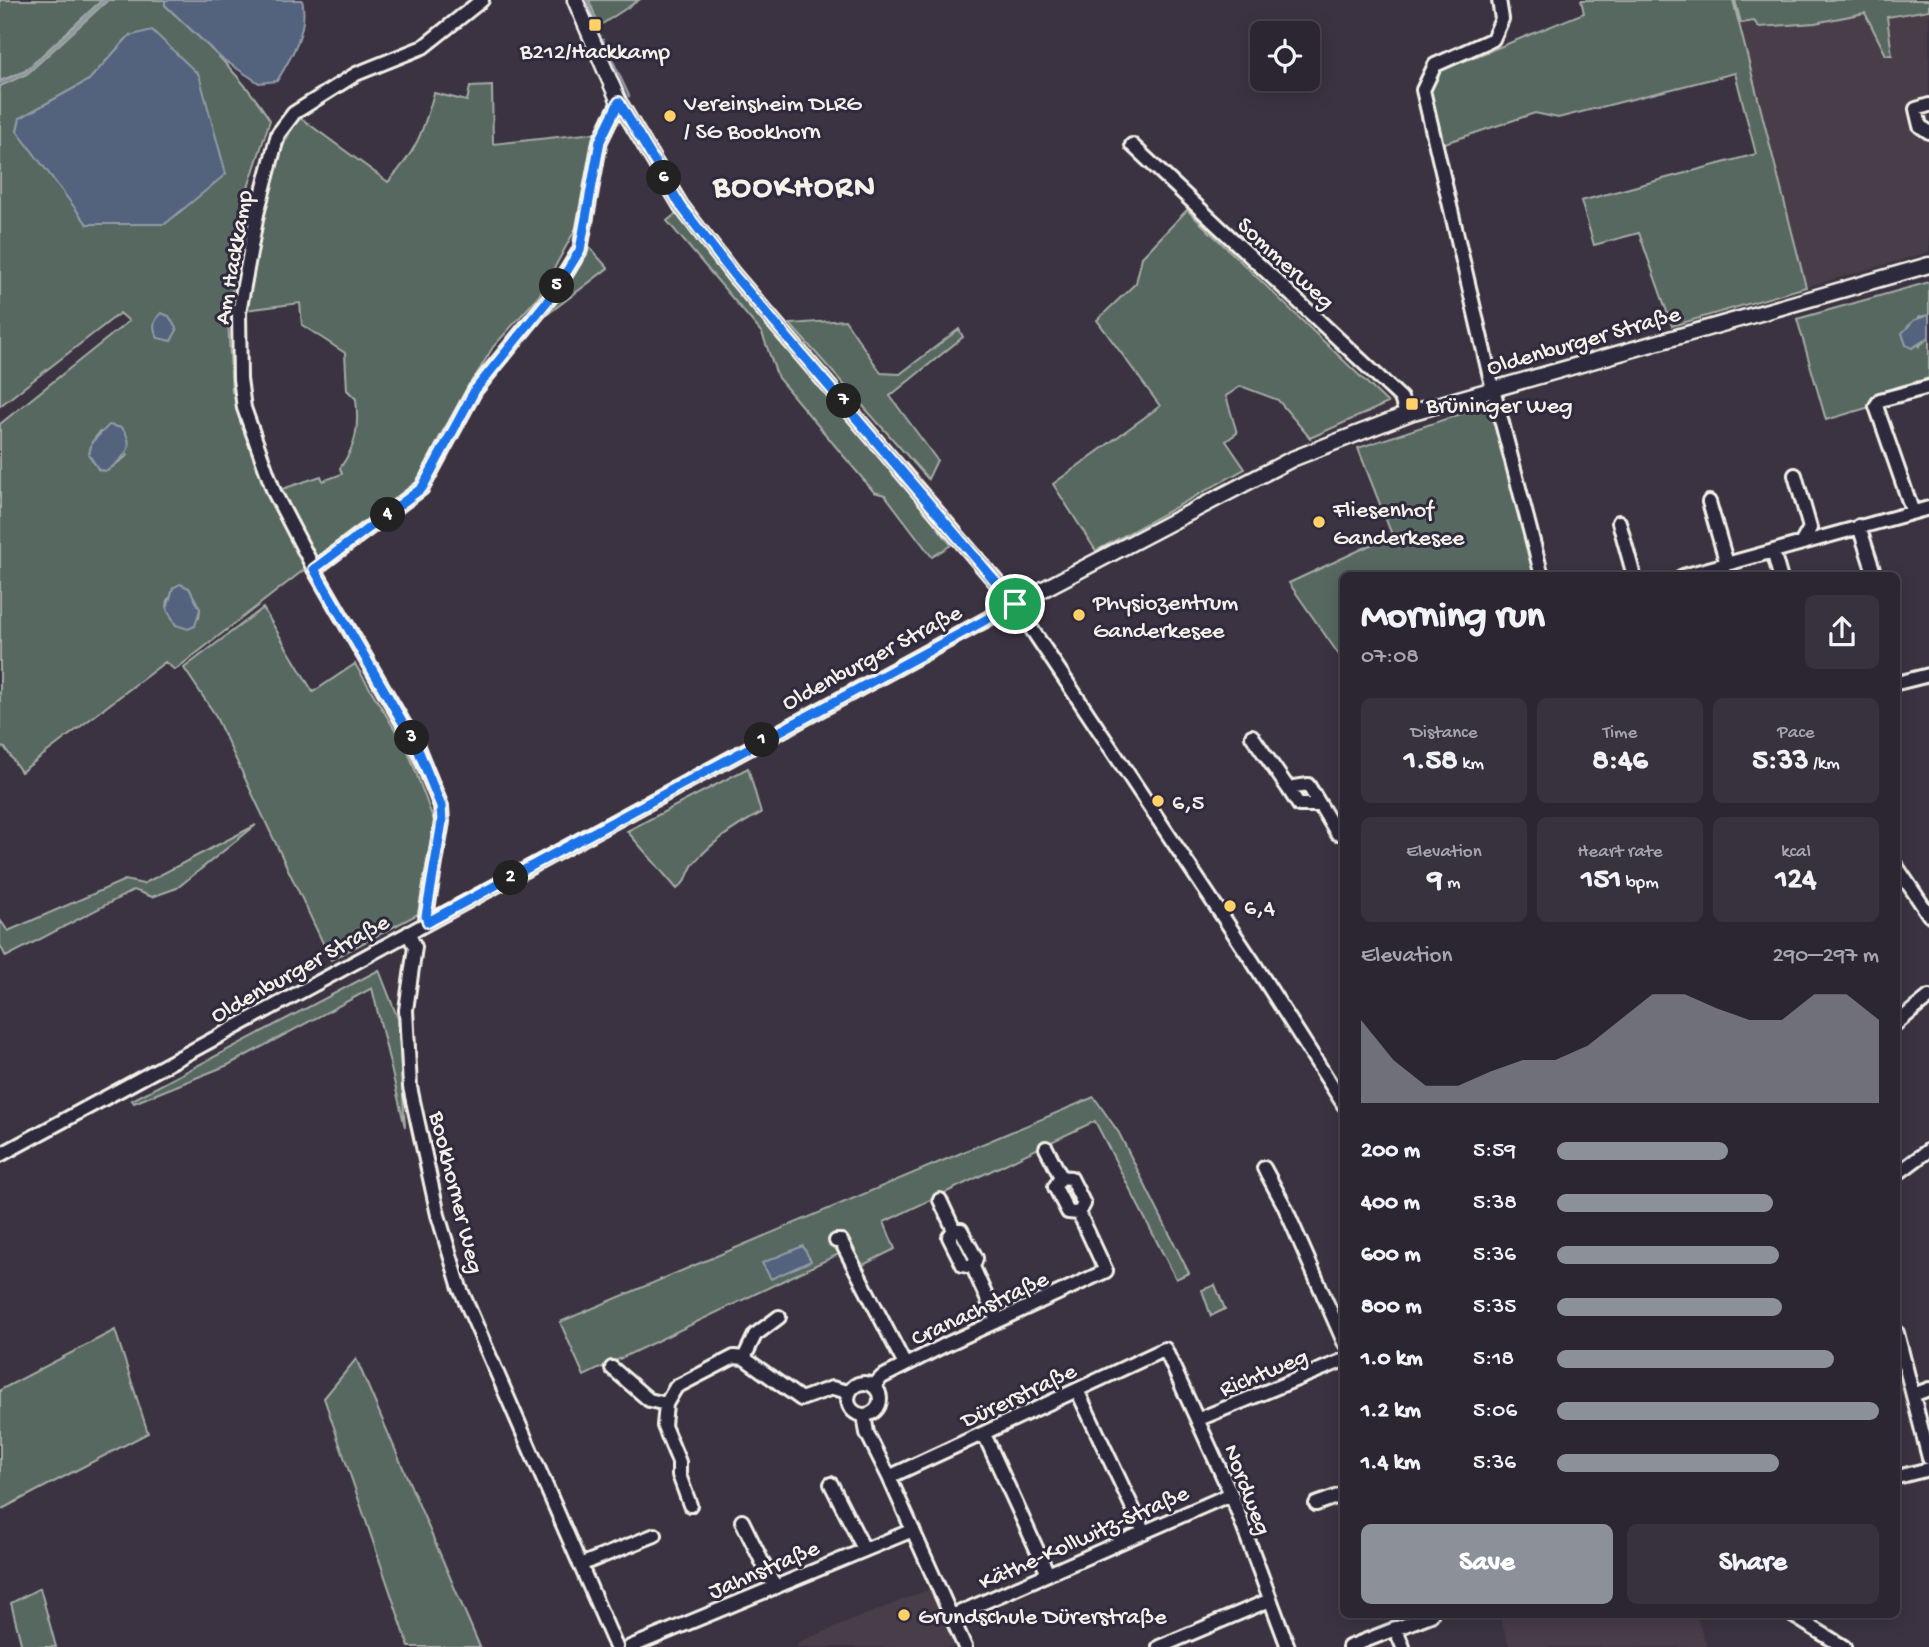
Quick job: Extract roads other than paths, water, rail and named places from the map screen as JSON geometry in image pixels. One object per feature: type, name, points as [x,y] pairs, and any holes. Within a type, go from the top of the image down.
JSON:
[{"type":"main road","points":[[575,0],[619,102],[681,206],[733,274],[1015,604]]},
{"type":"main road","name":"Oldenburger Straße","points":[[1015,604],[1292,459],[1406,414],[1929,265]]},
{"type":"street","name":"Am Hackkamp","points":[[428,922],[426,916],[442,822],[441,806],[417,747],[314,569],[274,492],[244,408],[240,379],[239,313],[257,214],[278,134],[294,113],[356,74],[423,47],[482,0]]},
{"type":"street","points":[[1499,0],[1503,19],[1493,39],[1435,65],[1423,90],[1541,572]]},
{"type":"street","points":[[314,569],[422,488],[475,390],[553,294],[580,250],[600,141],[619,102]]},
{"type":"street","points":[[1929,105],[1916,109],[1920,126],[1929,132]]},
{"type":"street","name":"Sommerweg","points":[[1132,145],[1401,398],[1406,414]]},
{"type":"street","points":[[1912,510],[1877,406],[1880,400],[1929,387]]},
{"type":"street","points":[[1795,475],[1810,528],[1802,542]]},
{"type":"street","points":[[1709,502],[1727,564]]},
{"type":"street","points":[[1698,572],[1912,510],[1929,508]]},
{"type":"street","points":[[1619,522],[1633,572]]},
{"type":"street","points":[[1859,526],[1874,572]]},
{"type":"street","points":[[1810,528],[1825,536]]},
{"type":"street","points":[[1773,551],[1779,572]]},
{"type":"street","points":[[1015,604],[1253,962],[1340,1099]]},
{"type":"street","name":"Oldenburger Straße","points":[[0,1155],[1015,604]]},
{"type":"street","points":[[1900,682],[1929,675]]},
{"type":"street","points":[[1252,736],[1299,805],[1319,806]]},
{"type":"street","points":[[1288,788],[1308,785],[1337,833],[1340,831]]},
{"type":"street","points":[[1900,872],[1929,915]]},
{"type":"street","name":"Bookhorner Weg","points":[[408,933],[415,947],[406,1010],[410,1087],[444,1241],[460,1288],[616,1647]]},
{"type":"street","points":[[1900,1021],[1929,997]]},
{"type":"street","name":"Cranachstraße","points":[[873,1386],[905,1365],[1106,1271],[1079,1213],[1084,1204],[1071,1178],[1061,1177],[1046,1148]]},
{"type":"street","points":[[1900,1172],[1929,1150]]},
{"type":"street","points":[[1264,1168],[1284,1205],[1340,1333]]},
{"type":"street","points":[[940,1200],[954,1230],[961,1230],[976,1258],[973,1267],[997,1321]]},
{"type":"street","points":[[836,1241],[841,1241],[905,1365]]},
{"type":"street","points":[[744,1358],[755,1335],[779,1317]]},
{"type":"street","points":[[1900,1345],[1929,1458]]},
{"type":"street","name":"Dürerstraße","points":[[889,1477],[1165,1349]]},
{"type":"street","name":"Nordweg","points":[[1165,1349],[1231,1494],[1288,1647]]},
{"type":"street","points":[[690,1505],[679,1475],[679,1462],[664,1426],[666,1404],[676,1387],[734,1357],[744,1358],[801,1399],[832,1388],[849,1392]]},
{"type":"street","name":"Richtweg","points":[[1199,1419],[1340,1362]]},
{"type":"street","points":[[612,1368],[649,1400],[666,1404]]},
{"type":"street","points":[[857,1385],[873,1386],[880,1401],[875,1411],[864,1416],[852,1410],[848,1402],[849,1392],[857,1385]]},
{"type":"street","points":[[1913,1395],[1929,1389]]},
{"type":"street","points":[[1077,1390],[1144,1532]]},
{"type":"street","points":[[864,1416],[867,1433],[965,1647]]},
{"type":"street","points":[[984,1434],[1048,1574]]},
{"type":"street","points":[[1900,1476],[1929,1469]]},
{"type":"street","points":[[831,1484],[864,1549]]},
{"type":"street","name":"Käthe-Kollwitz-Straße","points":[[953,1616],[1231,1494]]},
{"type":"street","points":[[1316,1504],[1340,1495]]},
{"type":"street","points":[[742,1521],[774,1586]]},
{"type":"street","name":"Jahnstraße","points":[[630,1647],[913,1530]]},
{"type":"street","points":[[580,1565],[655,1535]]},
{"type":"street","points":[[1159,1647],[1270,1601]]},
{"type":"street","points":[[1349,1647],[1423,1618]]},
{"type":"street","points":[[1797,1618],[1844,1647]]},
{"type":"street","points":[[1395,1628],[1403,1647]]},
{"type":"water","points":[[165,0],[302,0],[304,11],[301,32],[277,81],[259,83],[221,58],[165,5]]},
{"type":"water","points":[[152,30],[199,75],[226,174],[165,224],[87,224],[17,131],[20,118],[89,80],[129,36]]},
{"type":"water","points":[[161,313],[169,316],[177,330],[171,341],[158,338],[155,331],[155,322]]},
{"type":"water","points":[[1929,315],[1929,337],[1912,348],[1906,345],[1902,333],[1914,320]]},
{"type":"water","points":[[109,425],[122,428],[127,435],[129,447],[123,457],[107,471],[99,470],[89,455],[92,442]]},
{"type":"water","points":[[180,584],[189,588],[200,609],[195,626],[188,629],[176,625],[167,609],[173,588]]},
{"type":"water","points":[[803,1246],[811,1261],[771,1279],[762,1263]]},
{"type":"waterway","points":[[0,83],[26,72],[105,0]]},
{"type":"waterway","points":[[587,0],[597,27]]},
{"type":"waterway","points":[[603,40],[629,96]]},
{"type":"place","name":"B212/Hackkamp","points":[[595,25]]},
{"type":"place","name":"Vereinsheim DLRG / SG Bookhorn","points":[[670,116]]},
{"type":"place","name":"Brüninger Weg","points":[[1412,404]]},
{"type":"place","name":"Fliesenhof Ganderkesee","points":[[1319,522]]},
{"type":"place","name":"Physiozentrum Ganderkesee","points":[[1079,615]]},
{"type":"place","name":"6,5","points":[[1158,801]]},
{"type":"place","name":"6,4","points":[[1230,906]]},
{"type":"place","name":"Grundschule Dürerstraße","points":[[904,1615]]},
{"type":"district","name":"BOOKHORN","points":[[795,184]]}]
